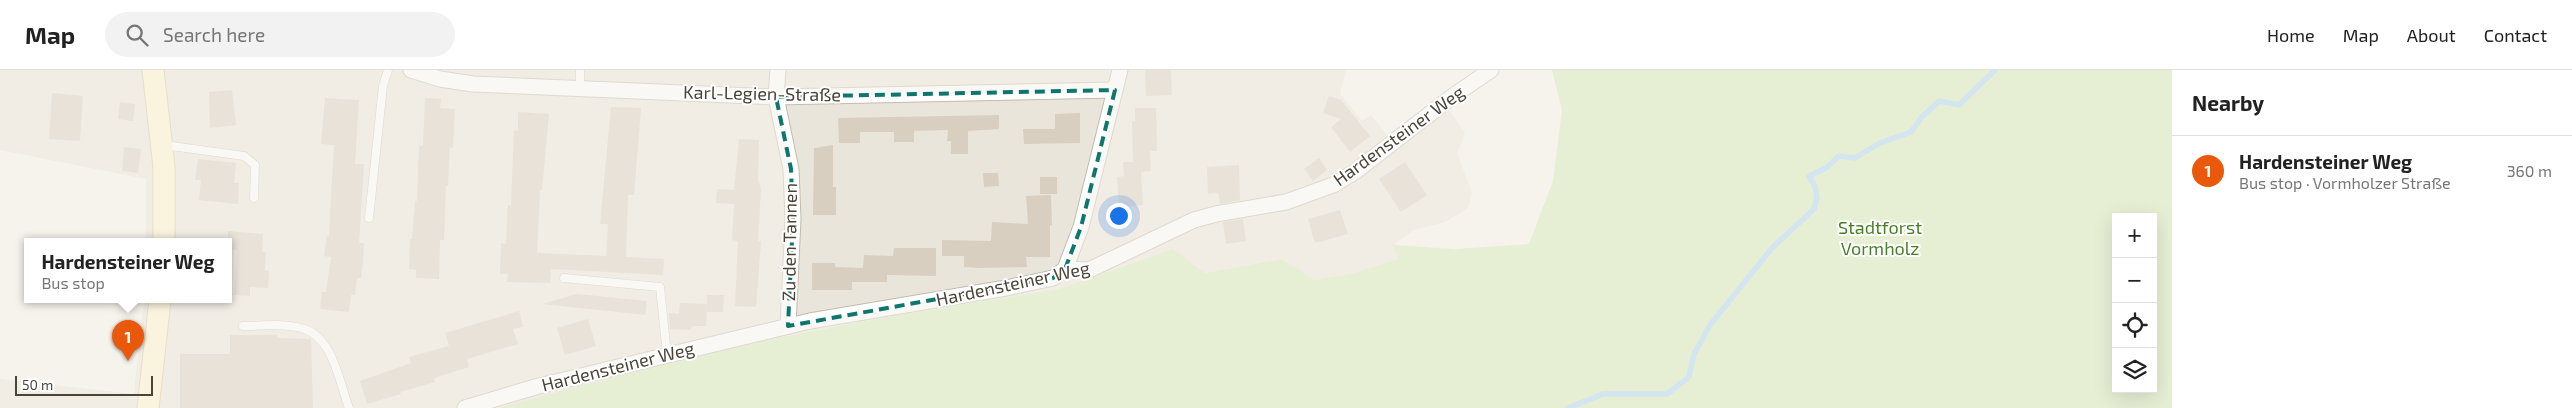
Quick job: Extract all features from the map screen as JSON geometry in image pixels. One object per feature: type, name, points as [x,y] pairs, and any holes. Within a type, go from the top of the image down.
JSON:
[{"type":"main road","points":[[153,70],[162,145],[165,193],[164,238]]},
{"type":"main road","points":[[148,408],[160,303]]},
{"type":"street","name":"Karl-Legien-Straße","points":[[411,70],[440,79],[473,84],[776,97],[1115,90]]},
{"type":"street","name":"Zu den Tannen","points":[[778,70],[776,97],[791,169],[794,219],[788,326]]},
{"type":"street","points":[[1065,269],[1083,218],[1120,70]]},
{"type":"street","name":"Hardensteiner Weg","points":[[465,408],[536,387],[788,326],[1006,288],[1053,278],[1065,269],[1089,270],[1202,218],[1286,202],[1333,185],[1356,171],[1453,96],[1491,70]]},
{"type":"lane","points":[[369,218],[383,86],[388,70]]},
{"type":"lane","points":[[580,70],[580,88]]},
{"type":"lane","points":[[162,145],[244,156],[255,165],[254,198]]},
{"type":"lane","points":[[564,278],[660,287],[667,355]]},
{"type":"lane","points":[[243,326],[296,327],[314,333],[329,351],[349,408]]},
{"type":"highlighted area","points":[[1115,90],[1081,227],[1065,269],[1053,278],[788,326],[793,219],[791,169],[776,97]]},
{"type":"shaded area","points":[[0,70],[1346,70],[1340,94],[1362,121],[1371,115],[1387,135],[1440,96],[1465,133],[1457,153],[1472,193],[1468,208],[1445,222],[1414,230],[1394,244],[1398,259],[1350,274],[1315,280],[1282,259],[1205,273],[1173,249],[1059,289],[897,315],[714,350],[498,408],[0,408],[0,379],[134,394],[144,303],[232,303],[232,238],[146,238],[146,179],[0,150]]},
{"type":"green space","name":"Stadtforst Vormholz","points":[[1552,70],[2172,70],[2172,408],[498,408],[713,350],[897,315],[1059,289],[1173,249],[1205,273],[1282,259],[1315,280],[1350,274],[1398,259],[1393,245],[1455,249],[1529,244],[1553,181],[1562,110]]},
{"type":"building","points":[[1145,70],[1171,70],[1172,95],[1146,96]]},
{"type":"building","points":[[232,90],[236,125],[210,128],[209,92]]},
{"type":"building","points":[[52,93],[83,96],[80,141],[49,139]]},
{"type":"building","points":[[1329,96],[1341,100],[1370,136],[1350,152],[1331,127],[1341,119],[1323,113]]},
{"type":"building","points":[[325,98],[359,100],[355,164],[364,164],[359,243],[364,243],[361,278],[357,278],[355,295],[351,295],[349,312],[320,309],[322,292],[326,292],[331,257],[324,256],[327,236],[329,236],[334,145],[321,144]]},
{"type":"building","points":[[425,98],[441,99],[440,108],[455,109],[453,148],[450,147],[448,186],[446,186],[444,240],[440,240],[439,279],[416,278],[416,270],[409,269],[410,239],[412,239],[415,201],[417,201],[419,146],[423,146]]},
{"type":"building","points":[[120,102],[135,104],[133,121],[118,119]]},
{"type":"building","points":[[611,107],[641,108],[634,195],[628,195],[626,257],[664,259],[663,275],[551,269],[550,283],[507,282],[508,274],[500,274],[501,243],[506,244],[508,205],[511,205],[514,130],[518,131],[518,112],[549,114],[542,190],[540,190],[537,253],[606,256],[608,224],[600,224]]},
{"type":"building","points":[[1135,108],[1156,108],[1157,151],[1150,151],[1151,171],[1141,172],[1143,205],[1119,207],[1117,177],[1124,176],[1123,162],[1133,162],[1132,121],[1135,121]]},
{"type":"building","points":[[1080,113],[1080,143],[1024,144],[1023,129],[1055,129],[1055,114]]},
{"type":"building","points":[[999,115],[999,129],[968,131],[968,154],[951,154],[951,141],[947,141],[948,130],[914,131],[914,142],[894,142],[894,132],[860,132],[860,143],[839,143],[838,118]]},
{"type":"building","points":[[739,139],[759,140],[758,180],[761,189],[758,241],[761,241],[756,307],[735,306],[738,241],[732,240],[734,204],[716,203],[717,189],[734,190]]},
{"type":"building","points":[[833,145],[833,187],[836,187],[836,215],[813,215],[814,148]]},
{"type":"building","points":[[124,147],[141,149],[138,173],[122,171]]},
{"type":"building","points":[[1319,158],[1327,170],[1313,181],[1304,169]]},
{"type":"building","points":[[198,159],[236,163],[234,183],[239,183],[238,204],[199,200],[201,180],[195,180]]},
{"type":"building","points":[[1405,162],[1427,195],[1401,212],[1379,179]]},
{"type":"building","points":[[1239,165],[1240,200],[1220,204],[1218,193],[1208,194],[1207,167]]},
{"type":"building","points":[[983,173],[998,173],[999,186],[984,187]]},
{"type":"building","points":[[1040,177],[1057,177],[1057,194],[1040,194]]},
{"type":"building","points":[[1051,195],[1050,257],[1026,257],[1027,267],[977,268],[964,267],[964,256],[942,256],[942,240],[991,241],[992,222],[1028,224],[1026,196]]},
{"type":"building","points":[[1340,210],[1348,234],[1315,243],[1308,219]]},
{"type":"building","points":[[1243,219],[1246,241],[1226,244],[1223,222]]},
{"type":"building","points":[[228,231],[263,234],[262,252],[266,252],[265,270],[269,271],[268,288],[250,287],[250,296],[234,295],[237,250],[232,249],[232,238],[228,238]]},
{"type":"building","points":[[894,248],[936,248],[936,276],[887,275],[887,282],[852,282],[852,290],[812,290],[812,263],[835,263],[835,267],[863,268],[864,255],[893,256]]},
{"type":"building","points":[[577,294],[647,301],[645,315],[542,304]]},
{"type":"building","points":[[707,295],[724,295],[723,312],[707,312]]},
{"type":"building","points":[[680,303],[707,304],[706,326],[693,326],[689,330],[670,329],[669,313],[679,314]]},
{"type":"building","points":[[519,311],[523,327],[513,329],[518,344],[467,359],[469,367],[434,378],[435,382],[367,404],[360,381],[411,363],[409,357],[449,346],[445,333]]},
{"type":"building","points":[[588,319],[596,346],[565,355],[557,328]]},
{"type":"building","points":[[230,335],[277,335],[278,338],[311,339],[313,408],[180,408],[180,354],[230,354]]},
{"type":"waterway","points":[[1568,408],[1603,394],[1667,394],[1689,377],[1694,354],[1710,325],[1772,248],[1814,209],[1817,198],[1815,186],[1809,176],[1826,168],[1839,156],[1855,158],[1880,143],[1911,132],[1921,118],[1939,101],[1959,105],[1995,70]]},
{"type":"place","name":"Hardensteiner Weg","points":[[128,361]]}]
